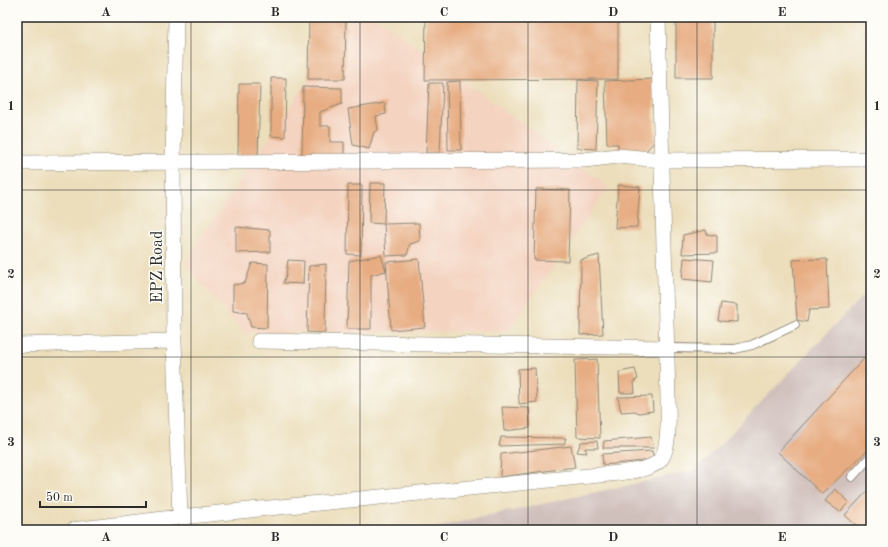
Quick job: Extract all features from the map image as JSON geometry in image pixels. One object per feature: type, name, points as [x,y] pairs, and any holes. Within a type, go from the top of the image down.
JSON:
[{"type":"street","name":"EPZ Road","points":[[176,17],[173,162],[174,341],[180,517]]},
{"type":"street","points":[[72,530],[180,517],[619,473],[645,469],[659,462],[664,452],[668,435],[668,348],[658,17]]},
{"type":"street","points":[[17,163],[576,160],[618,156],[662,160],[871,159]]},
{"type":"street","points":[[17,345],[174,341]]},
{"type":"street","points":[[260,341],[668,348]]},
{"type":"lane","points":[[668,348],[735,349],[752,345],[795,326]]},
{"type":"lane","points":[[852,477],[871,456]]},
{"type":"shaded area","points":[[352,17],[376,17],[609,187],[508,331],[244,333],[184,263]]},
{"type":"shaded area","points":[[871,287],[871,530],[424,530],[696,470]]},
{"type":"building","points":[[309,17],[346,17],[345,79],[308,79]]},
{"type":"building","points":[[426,17],[618,17],[618,79],[425,80]]},
{"type":"building","points":[[676,17],[713,17],[713,78],[676,78]]},
{"type":"building","points":[[271,78],[286,78],[285,137],[271,136]]},
{"type":"building","points":[[653,79],[655,141],[642,155],[618,156],[618,144],[607,144],[605,81]]},
{"type":"building","points":[[578,80],[598,81],[596,149],[577,148]]},
{"type":"building","points":[[460,81],[461,150],[448,150],[447,82]]},
{"type":"building","points":[[429,83],[443,83],[440,153],[426,153]]},
{"type":"building","points":[[239,84],[260,84],[258,158],[238,157]]},
{"type":"building","points":[[303,87],[342,88],[342,104],[320,112],[320,126],[330,126],[330,142],[344,142],[344,158],[302,158]]},
{"type":"building","points":[[385,103],[386,114],[376,116],[378,130],[374,132],[369,149],[353,145],[348,109]]},
{"type":"building","points":[[370,183],[385,183],[384,224],[369,223]]},
{"type":"building","points":[[348,185],[362,185],[361,255],[347,254]]},
{"type":"building","points":[[618,185],[640,187],[637,227],[615,228]]},
{"type":"building","points":[[536,189],[570,190],[568,261],[534,260]]},
{"type":"building","points":[[419,223],[420,241],[410,244],[407,255],[386,256],[384,224]]},
{"type":"building","points":[[236,227],[270,230],[270,252],[236,253]]},
{"type":"building","points":[[706,230],[707,234],[717,236],[717,253],[682,254],[683,235]]},
{"type":"building","points":[[381,255],[386,271],[371,275],[371,329],[347,329],[349,261]]},
{"type":"building","points":[[599,255],[603,334],[580,335],[581,260]]},
{"type":"building","points":[[684,258],[714,260],[712,282],[682,279]]},
{"type":"building","points":[[419,259],[425,327],[391,330],[386,262]]},
{"type":"building","points":[[827,259],[829,309],[809,310],[807,322],[797,320],[793,260]]},
{"type":"building","points":[[288,260],[304,261],[303,284],[283,283],[286,276]]},
{"type":"building","points":[[252,263],[268,264],[267,328],[251,327],[247,313],[233,311],[233,285],[245,283]]},
{"type":"building","points":[[326,264],[325,333],[307,332],[309,266]]},
{"type":"building","points":[[721,303],[737,305],[737,322],[718,321]]},
{"type":"building","points":[[871,351],[871,447],[822,494],[778,452]]},
{"type":"building","points":[[597,359],[600,438],[577,437],[575,360]]},
{"type":"building","points":[[535,368],[537,402],[519,404],[518,369]]},
{"type":"building","points":[[635,369],[638,379],[634,381],[635,393],[620,393],[619,372]]},
{"type":"building","points":[[652,396],[653,411],[639,413],[635,411],[621,412],[618,397]]},
{"type":"building","points":[[502,407],[529,408],[530,428],[504,431]]},
{"type":"building","points":[[501,437],[566,438],[564,444],[499,446]]},
{"type":"building","points":[[651,437],[654,448],[603,448],[604,441]]},
{"type":"building","points":[[597,441],[598,448],[585,448],[587,453],[577,452],[581,442]]},
{"type":"building","points":[[571,446],[575,467],[500,477],[501,454]]},
{"type":"building","points":[[652,451],[654,460],[603,465],[602,454]]},
{"type":"building","points":[[871,487],[871,530],[861,530],[845,515]]},
{"type":"building","points":[[835,489],[849,502],[840,512],[825,501]]}]
